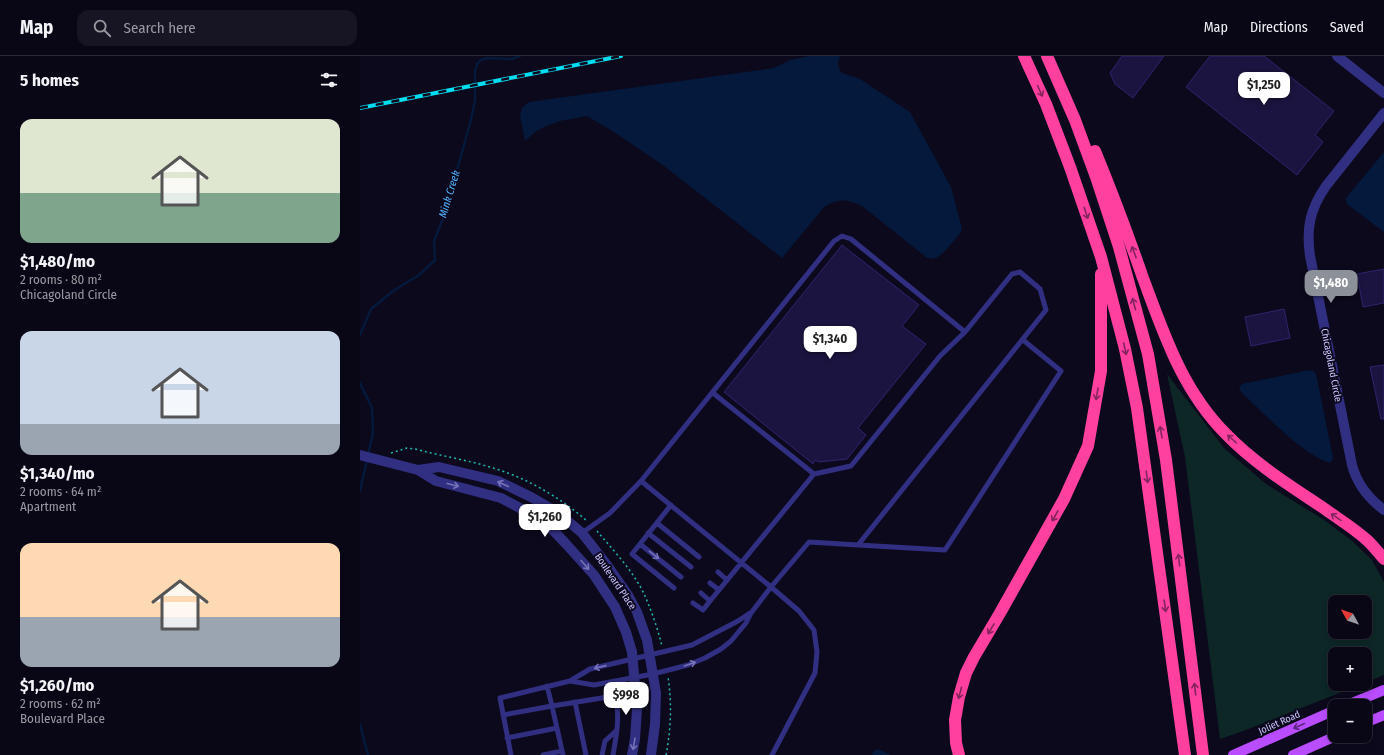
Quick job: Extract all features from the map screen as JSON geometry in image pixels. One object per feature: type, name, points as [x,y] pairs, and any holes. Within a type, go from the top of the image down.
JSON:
[{"type":"highway","points":[[1024,56],[1056,128],[1070,166],[1101,257],[1125,349],[1137,408],[1185,755]]},
{"type":"highway","points":[[1047,56],[1075,120],[1096,177],[1119,248],[1148,354],[1166,460],[1203,755]]},
{"type":"highway","points":[[1075,120],[1093,147],[1110,188],[1167,344],[1182,375],[1199,401],[1225,433],[1250,456],[1280,479],[1348,525],[1367,540],[1384,559]]},
{"type":"highway","points":[[959,755],[956,743],[955,720],[959,697],[966,673],[1064,499],[1088,446],[1101,371],[1101,257]]},
{"type":"main road","points":[[1362,699],[1384,690]]},
{"type":"main road","name":"Joliet Road","points":[[1233,755],[1328,713]]},
{"type":"main road","points":[[1372,720],[1384,715]]},
{"type":"main road","points":[[1292,755],[1328,739]]},
{"type":"street","points":[[1337,56],[1384,93]]},
{"type":"street","name":"Chicagoland Circle","points":[[1384,113],[1319,197],[1314,206],[1310,220],[1309,232],[1310,256],[1352,465],[1356,478],[1364,491],[1384,510]]},
{"type":"street","points":[[360,456],[418,470]]},
{"type":"street","name":"Boulevard Place","points":[[418,470],[439,467],[498,481],[530,496],[557,512],[582,533],[628,595],[637,612],[647,640],[656,693],[655,724],[651,755]]},
{"type":"street","name":"Boulevard Place","points":[[418,470],[436,481],[501,498],[529,513],[551,528],[594,575],[615,607],[626,632],[632,652],[637,709],[635,739],[632,755]]},
{"type":"street","points":[[567,545],[582,533]]},
{"type":"lane","points":[[582,533],[610,514],[641,482],[834,241],[842,236],[851,239],[965,332]]},
{"type":"lane","points":[[693,603],[703,610],[814,474],[851,466],[940,356],[965,332],[1012,274],[1020,272],[1040,289],[1046,310],[858,545]]},
{"type":"lane","points":[[570,681],[594,685],[635,678],[688,665],[721,649],[731,641],[746,623],[751,613],[771,587],[809,542],[945,550],[1060,371],[1023,340]]},
{"type":"lane","points":[[713,392],[814,474]]},
{"type":"lane","points":[[641,482],[800,611],[814,630],[817,652],[815,673],[772,755]]},
{"type":"lane","points":[[671,505],[632,554],[674,588]]},
{"type":"lane","points":[[657,523],[699,557]]},
{"type":"lane","points":[[648,533],[691,567]]},
{"type":"lane","points":[[640,544],[682,577]]},
{"type":"lane","points":[[718,572],[727,580]]},
{"type":"lane","points":[[710,583],[719,590]]},
{"type":"lane","points":[[701,593],[710,601]]},
{"type":"lane","points":[[511,755],[500,698],[570,681],[590,669],[692,645],[738,622],[751,613]]},
{"type":"lane","points":[[543,755],[563,753],[547,686]]},
{"type":"lane","points":[[503,715],[608,697],[616,700],[618,708],[617,730],[613,755]]},
{"type":"lane","points":[[575,702],[586,755]]},
{"type":"lane","points":[[508,738],[558,728]]},
{"type":"lane","points":[[602,755],[604,741],[617,730]]},
{"type":"path","points":[[387,453],[407,448],[430,453]]},
{"type":"path","points":[[602,538],[632,575],[644,596],[661,643]]},
{"type":"path","points":[[666,755],[671,719],[671,694],[669,679]]},
{"type":"green space","points":[[1167,374],[1224,448],[1266,484],[1324,520],[1351,540],[1372,560],[1384,582],[1384,675],[1372,680],[1372,647],[1328,647],[1328,691],[1344,691],[1220,739],[1185,457]]},
{"type":"water","points":[[810,56],[840,57],[838,61],[839,69],[842,73],[860,79],[910,112],[951,187],[962,229],[949,247],[938,257],[926,257],[862,206],[843,200],[834,202],[824,207],[782,258],[664,166],[614,132],[587,116],[560,121],[544,127],[535,132],[525,141],[520,115],[522,108],[529,102],[774,68],[790,60]]},
{"type":"water","points":[[1384,152],[1384,232],[1347,204],[1346,198]]},
{"type":"water","points":[[1309,370],[1316,374],[1333,458],[1330,463],[1307,451],[1295,442],[1241,392],[1239,388],[1242,384]]},
{"type":"water","points":[[878,749],[891,755],[872,755],[874,751]]},
{"type":"building","points":[[1122,56],[1164,56],[1133,98],[1115,84],[1110,73]]},
{"type":"building","points":[[1210,56],[1264,56],[1334,111],[1315,135],[1323,142],[1297,175],[1186,87]]},
{"type":"building","points":[[842,245],[919,305],[902,326],[926,344],[858,428],[866,435],[847,459],[819,462],[815,460],[813,464],[724,392]]},
{"type":"building","points":[[1384,269],[1384,303],[1363,307],[1357,274]]},
{"type":"building","points":[[1284,309],[1290,338],[1251,346],[1245,317]]},
{"type":"building","points":[[1384,365],[1384,419],[1381,419],[1370,367]]},
{"type":"waterway","name":"Mink Creek","points":[[360,335],[371,309],[393,291],[419,275],[435,260],[434,241],[444,216],[471,120],[475,100],[475,71],[477,64],[481,60],[488,58],[512,59],[520,56]]},
{"type":"waterway","name":"Mink Creek","points":[[360,383],[372,408],[373,433],[368,455]]},
{"type":"waterway","name":"Mink Creek","points":[[360,491],[367,460]]},
{"type":"waterway","name":"Mink Creek","points":[[360,724],[368,755]]},
{"type":"railway","points":[[360,108],[621,56]]}]
